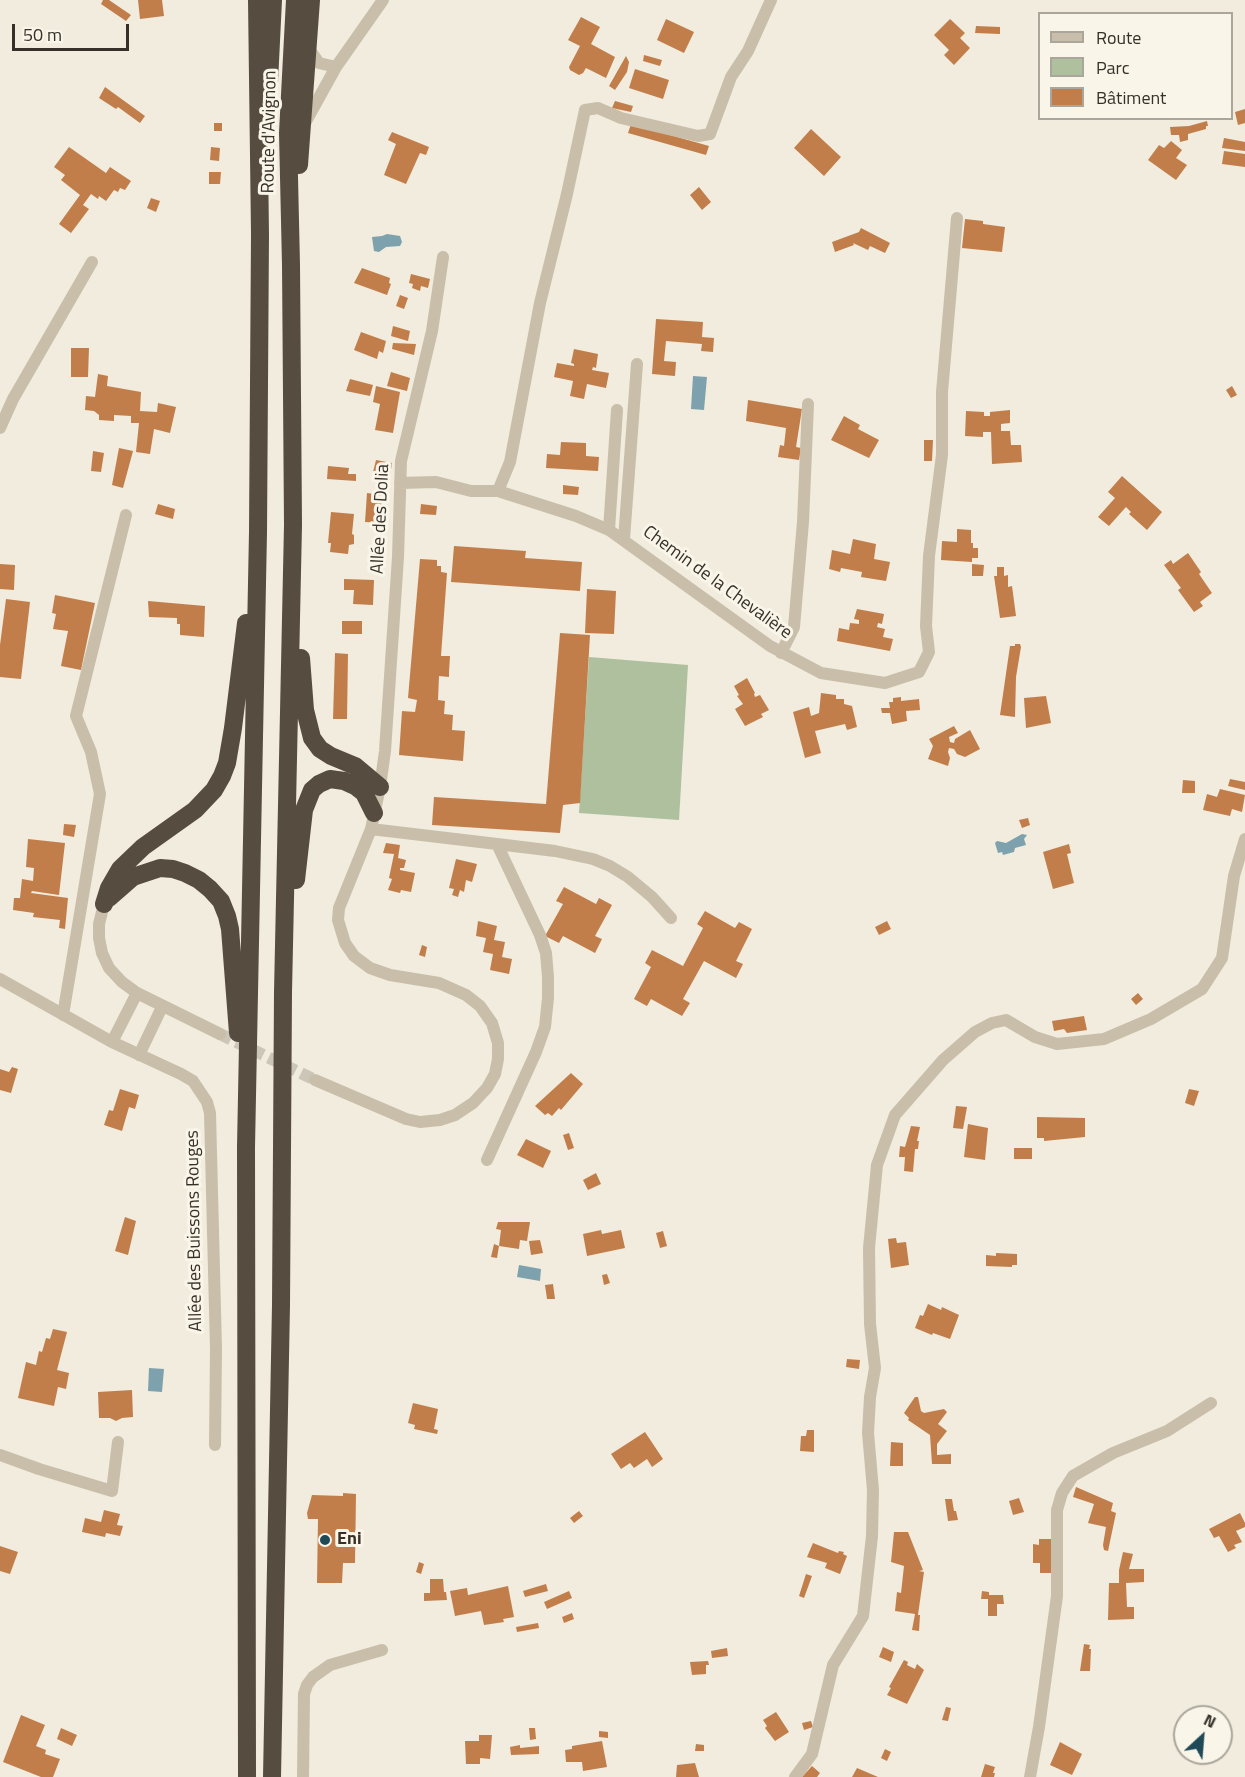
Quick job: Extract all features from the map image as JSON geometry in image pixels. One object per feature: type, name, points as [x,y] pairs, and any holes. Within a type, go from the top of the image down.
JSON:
[{"type":"highway","points":[[247,1777],[246,1147],[258,532],[260,234],[257,0]]},
{"type":"highway","points":[[260,234],[273,0]]},
{"type":"highway","name":"Route d'Avignon","points":[[291,266],[288,133],[295,0]]},
{"type":"highway","points":[[272,1777],[281,1317],[283,992],[293,525],[291,266],[311,0]]},
{"type":"highway","points":[[293,525],[302,687],[307,725],[320,749],[365,772],[380,787]]},
{"type":"highway","points":[[104,904],[109,888],[120,869],[143,847],[195,810],[214,790],[222,776],[227,763],[233,728],[258,532]]},
{"type":"highway","points":[[283,992],[306,800],[319,784],[330,779],[344,781],[356,786],[364,793],[373,821]]},
{"type":"highway","points":[[104,904],[133,877],[160,868],[179,871],[200,880],[220,901],[227,916],[232,944],[246,1147]]},
{"type":"street","points":[[302,128],[336,67],[383,0]]},
{"type":"street","points":[[498,491],[510,462],[540,303],[585,110],[598,108],[621,118],[698,136],[710,134],[731,76],[748,51],[771,0]]},
{"type":"street","points":[[309,49],[319,63],[336,67]]},
{"type":"street","name":"Chemin de la Chevalière","points":[[400,483],[436,482],[471,491],[498,491],[576,516],[609,530],[770,646],[821,673],[885,683],[919,672],[929,652],[926,626],[930,556],[942,455],[944,369],[957,219]]},
{"type":"street","name":"Allée des Dolia","points":[[315,1080],[406,1119],[420,1122],[440,1120],[455,1115],[473,1103],[487,1088],[495,1074],[498,1059],[498,1043],[492,1023],[480,1006],[466,995],[439,983],[390,975],[370,968],[354,956],[345,943],[338,920],[339,908],[373,821],[380,787],[385,751],[398,557],[401,461],[432,331],[443,257]]},
{"type":"street","points":[[0,428],[13,399],[92,262]]},
{"type":"street","points":[[624,539],[637,364]]},
{"type":"street","points":[[781,652],[794,627],[803,522],[808,404]]},
{"type":"street","points":[[609,530],[617,410]]},
{"type":"street","points":[[63,1015],[100,794],[91,752],[76,716],[126,515]]},
{"type":"street","points":[[373,821],[593,859],[628,877],[652,897],[671,918]]},
{"type":"street","points":[[795,1777],[812,1754],[833,1665],[863,1616],[872,1536],[873,1490],[868,1433],[870,1397],[875,1368],[870,1324],[869,1248],[877,1165],[895,1115],[943,1060],[975,1032],[992,1023],[1006,1020],[1035,1037],[1057,1044],[1104,1039],[1151,1019],[1202,989],[1222,958],[1234,876],[1245,839]]},
{"type":"street","points":[[487,1160],[536,1052],[544,1027],[548,998],[546,953],[540,935],[497,844]]},
{"type":"street","points":[[104,904],[99,924],[99,938],[102,953],[109,968],[137,993],[220,1034]]},
{"type":"street","name":"Allée des Buissons Rouges","points":[[0,979],[112,1042],[193,1081],[207,1102],[210,1113],[216,1349],[215,1445]]},
{"type":"street","points":[[112,1042],[137,993]]},
{"type":"street","points":[[139,1054],[162,1007]]},
{"type":"street","points":[[1030,1777],[1057,1596],[1057,1510],[1062,1492],[1073,1476],[1113,1453],[1167,1431],[1211,1403]]},
{"type":"street","points":[[0,1455],[112,1491],[118,1442]]},
{"type":"street","points":[[303,1777],[304,1694],[307,1685],[313,1677],[330,1665],[382,1650]]},
{"type":"green space","points":[[589,657],[688,665],[679,820],[579,813]]},
{"type":"water","points":[[387,234],[400,236],[402,242],[400,246],[386,247],[379,252],[374,251],[372,237]]},
{"type":"water","points":[[693,376],[707,377],[704,410],[691,409]]},
{"type":"water","points":[[1022,834],[1027,835],[1024,839],[1026,845],[1015,848],[1014,852],[1003,855],[1002,852],[998,853],[995,843],[997,841],[1006,843]]},
{"type":"water","points":[[519,1265],[541,1269],[540,1281],[517,1277]]},
{"type":"water","points":[[149,1368],[164,1369],[162,1392],[148,1391]]},
{"type":"building","points":[[103,0],[109,0],[131,15],[126,21],[101,4]]},
{"type":"building","points":[[138,0],[162,0],[164,16],[140,19]]},
{"type":"building","points":[[581,17],[600,27],[591,44],[615,57],[606,78],[586,68],[579,75],[570,70],[569,67],[580,46],[568,40]]},
{"type":"building","points":[[666,19],[694,32],[684,53],[657,40]]},
{"type":"building","points":[[950,19],[965,33],[960,38],[970,48],[954,65],[944,55],[949,50],[934,35]]},
{"type":"building","points":[[976,26],[1000,27],[1000,34],[975,33]]},
{"type":"building","points":[[644,55],[662,60],[660,66],[643,61]]},
{"type":"building","points":[[626,56],[629,62],[627,72],[615,90],[609,86]]},
{"type":"building","points":[[635,69],[669,80],[663,99],[629,88]]},
{"type":"building","points":[[105,87],[145,116],[140,123],[118,107],[116,109],[99,98]]},
{"type":"building","points":[[615,101],[633,106],[631,112],[612,108]]},
{"type":"building","points":[[1245,109],[1245,123],[1238,125],[1235,112]]},
{"type":"building","points":[[1207,121],[1206,129],[1188,134],[1188,140],[1180,142],[1179,135],[1171,135],[1170,127],[1189,126]]},
{"type":"building","points":[[214,123],[222,123],[222,131],[214,131]]},
{"type":"building","points":[[631,124],[709,146],[706,155],[628,133]]},
{"type":"building","points":[[811,129],[841,157],[824,176],[794,148]]},
{"type":"building","points":[[392,132],[429,147],[426,155],[420,153],[406,184],[384,175],[396,144],[388,140]]},
{"type":"building","points":[[1224,138],[1245,142],[1245,151],[1222,148]]},
{"type":"building","points":[[1171,141],[1182,150],[1176,158],[1187,165],[1176,180],[1148,160],[1159,145],[1164,148]]},
{"type":"building","points":[[69,147],[106,173],[110,167],[131,181],[125,190],[120,188],[118,192],[114,190],[106,201],[91,194],[83,205],[89,209],[71,233],[59,224],[80,195],[61,180],[65,175],[54,167]]},
{"type":"building","points":[[211,147],[220,148],[219,161],[210,160]]},
{"type":"building","points":[[1224,151],[1245,154],[1245,167],[1222,164]]},
{"type":"building","points":[[209,172],[221,172],[220,184],[209,184]]},
{"type":"building","points":[[699,187],[711,202],[702,210],[690,195]]},
{"type":"building","points":[[151,198],[160,201],[156,212],[147,208]]},
{"type":"building","points":[[965,219],[1005,227],[1002,252],[962,248]]},
{"type":"building","points":[[861,228],[890,243],[885,253],[870,246],[868,250],[853,243],[854,245],[835,252],[832,242],[859,232]]},
{"type":"building","points":[[362,268],[390,278],[389,283],[391,284],[387,295],[354,283]]},
{"type":"building","points":[[411,274],[430,279],[428,288],[421,286],[420,291],[412,288],[413,284],[409,283]]},
{"type":"building","points":[[400,295],[408,298],[404,309],[396,306]]},
{"type":"building","points":[[656,319],[703,322],[702,337],[714,338],[713,352],[701,351],[702,344],[666,341],[664,361],[676,362],[675,376],[652,374]]},
{"type":"building","points":[[393,326],[410,331],[408,341],[391,336]]},
{"type":"building","points":[[361,332],[386,341],[383,353],[379,351],[377,359],[354,350]]},
{"type":"building","points":[[393,343],[416,344],[414,355],[392,349]]},
{"type":"building","points":[[71,348],[89,348],[88,377],[71,377]]},
{"type":"building","points":[[574,349],[598,354],[596,368],[593,367],[592,370],[609,373],[606,388],[587,384],[584,399],[570,396],[573,381],[554,377],[557,363],[574,366],[571,363]]},
{"type":"building","points":[[391,372],[410,378],[407,391],[387,386]]},
{"type":"building","points":[[98,374],[108,376],[107,386],[141,392],[140,411],[157,412],[158,403],[176,407],[170,433],[154,429],[150,454],[136,452],[139,423],[131,423],[131,416],[114,415],[114,421],[99,420],[99,415],[94,411],[85,410],[86,396],[95,397]]},
{"type":"building","points":[[350,379],[373,385],[370,396],[346,391]]},
{"type":"building","points":[[376,386],[400,392],[393,433],[375,430],[380,404],[373,402]]},
{"type":"building","points":[[1232,386],[1237,395],[1231,398],[1226,390]]},
{"type":"building","points":[[748,400],[802,409],[796,447],[801,448],[799,460],[778,457],[780,445],[784,446],[786,428],[746,421]]},
{"type":"building","points":[[1010,410],[1010,423],[1001,424],[1001,431],[1010,431],[1011,445],[1021,445],[1022,462],[992,464],[991,432],[983,432],[983,437],[965,436],[966,411],[984,412],[984,416],[990,416],[990,412]]},
{"type":"building","points":[[844,416],[860,425],[858,429],[879,440],[869,458],[831,440]]},
{"type":"building","points":[[924,440],[933,440],[932,461],[924,461]]},
{"type":"building","points":[[561,442],[586,443],[586,456],[599,457],[598,471],[546,468],[547,454],[560,455]]},
{"type":"building","points":[[119,448],[133,451],[123,488],[112,485]]},
{"type":"building","points":[[93,451],[104,453],[101,472],[91,471]]},
{"type":"building","points":[[376,460],[392,463],[390,475],[373,472]]},
{"type":"building","points":[[328,466],[349,468],[348,474],[356,474],[356,481],[327,479]]},
{"type":"building","points":[[1122,476],[1162,512],[1147,530],[1129,514],[1131,512],[1126,507],[1109,526],[1098,517],[1115,498],[1108,492]]},
{"type":"building","points":[[563,485],[579,487],[578,495],[563,494]]},
{"type":"building","points":[[367,493],[382,495],[380,523],[365,522]]},
{"type":"building","points":[[158,504],[175,509],[173,519],[155,514]]},
{"type":"building","points":[[421,504],[437,506],[436,515],[420,514]]},
{"type":"building","points":[[331,512],[354,514],[352,534],[354,544],[349,545],[348,554],[330,552],[331,543],[328,543]]},
{"type":"building","points":[[957,529],[971,530],[971,543],[973,543],[973,548],[978,548],[978,558],[972,558],[972,562],[941,560],[942,541],[957,542]]},
{"type":"building","points":[[853,539],[876,544],[874,559],[890,562],[886,581],[861,577],[862,572],[841,568],[840,572],[829,569],[832,550],[850,554]]},
{"type":"building","points":[[454,546],[526,551],[525,558],[582,562],[580,591],[451,582]]},
{"type":"building","points":[[1188,553],[1212,593],[1200,602],[1203,606],[1194,612],[1178,590],[1181,588],[1164,565],[1171,560],[1173,564]]},
{"type":"building","points":[[420,559],[437,560],[437,566],[441,566],[441,572],[447,573],[441,656],[450,656],[449,677],[439,676],[438,700],[445,701],[444,714],[453,715],[452,730],[465,731],[463,761],[399,755],[402,711],[415,712],[417,700],[408,698]]},
{"type":"building","points":[[0,564],[15,565],[14,590],[0,589]]},
{"type":"building","points":[[972,564],[984,565],[983,576],[972,576]]},
{"type":"building","points":[[997,567],[1004,567],[1004,576],[1008,575],[1008,587],[1012,586],[1016,616],[1000,618],[994,576],[997,576]]},
{"type":"building","points":[[344,579],[374,580],[373,605],[353,604],[354,590],[344,590]]},
{"type":"building","points":[[587,589],[616,591],[614,634],[585,633]]},
{"type":"building","points":[[55,595],[95,603],[81,670],[61,666],[68,631],[53,629],[56,614],[52,613]]},
{"type":"building","points":[[6,599],[30,602],[21,679],[0,677],[0,645]]},
{"type":"building","points":[[148,601],[205,606],[204,637],[180,635],[180,624],[177,624],[177,618],[149,617]]},
{"type":"building","points":[[857,609],[884,614],[882,624],[878,623],[877,627],[885,629],[883,637],[893,639],[890,651],[837,641],[839,628],[849,630],[850,623],[859,624],[859,620],[854,619]]},
{"type":"building","points":[[342,621],[362,621],[362,634],[342,634]]},
{"type":"building","points":[[560,633],[590,635],[580,803],[563,805],[560,833],[432,825],[434,797],[546,804]]},
{"type":"building","points":[[1015,644],[1020,644],[1021,647],[1016,677],[1015,717],[1000,715],[1010,646],[1015,646]]},
{"type":"building","points":[[335,653],[348,654],[347,719],[333,719]]},
{"type":"building","points":[[747,678],[755,697],[760,695],[769,710],[761,714],[763,717],[745,726],[735,709],[743,704],[734,686]]},
{"type":"building","points":[[821,693],[836,695],[836,699],[844,699],[844,704],[852,706],[857,727],[847,730],[845,724],[815,731],[821,753],[805,758],[793,712],[809,707],[811,716],[819,713]]},
{"type":"building","points":[[1046,696],[1051,723],[1026,728],[1024,698]]},
{"type":"building","points":[[901,697],[901,701],[919,699],[920,710],[906,711],[907,721],[892,724],[890,713],[882,713],[881,708],[890,708],[889,702],[893,702],[893,698]]},
{"type":"building","points":[[954,726],[958,733],[949,737],[950,742],[954,743],[955,739],[970,730],[980,749],[965,757],[949,748],[948,766],[928,759],[933,746],[929,739]]},
{"type":"building","points":[[1230,779],[1245,782],[1245,790],[1228,786]]},
{"type":"building","points":[[1183,780],[1195,781],[1195,793],[1182,793]]},
{"type":"building","points":[[1220,789],[1245,795],[1242,812],[1232,809],[1230,816],[1203,810],[1207,794],[1217,797]]},
{"type":"building","points":[[1028,818],[1030,825],[1022,828],[1019,820]]},
{"type":"building","points":[[64,824],[76,825],[74,837],[63,835]]},
{"type":"building","points":[[28,839],[65,843],[59,895],[32,891],[31,893],[68,898],[65,929],[59,928],[60,920],[33,917],[34,913],[13,910],[14,898],[20,898],[22,879],[33,881],[34,868],[26,867]]},
{"type":"building","points":[[386,843],[400,845],[398,858],[406,860],[404,868],[400,870],[415,873],[411,892],[401,890],[400,893],[388,890],[392,879],[389,878],[394,854],[383,853]]},
{"type":"building","points":[[1069,844],[1071,853],[1067,854],[1074,883],[1053,889],[1043,852]]},
{"type":"building","points":[[456,859],[477,864],[472,882],[466,880],[464,892],[460,890],[458,897],[452,895],[454,889],[449,888]]},
{"type":"building","points":[[564,887],[596,904],[599,898],[612,905],[595,936],[602,939],[595,953],[563,936],[559,943],[545,936],[563,904],[556,901]]},
{"type":"building","points":[[705,911],[735,928],[739,922],[752,929],[736,961],[743,964],[736,978],[704,961],[683,999],[690,1003],[682,1016],[651,999],[647,1006],[634,999],[651,967],[645,963],[652,950],[683,966],[703,928],[697,924]]},
{"type":"building","points":[[478,921],[497,926],[494,940],[505,942],[502,957],[512,959],[509,974],[490,970],[493,954],[483,952],[486,938],[476,936]]},
{"type":"building","points":[[887,921],[891,929],[879,935],[875,927]]},
{"type":"building","points":[[422,945],[427,947],[425,957],[419,955]]},
{"type":"building","points":[[1138,993],[1143,999],[1136,1005],[1131,999]]},
{"type":"building","points":[[1084,1016],[1087,1030],[1067,1033],[1064,1029],[1054,1031],[1052,1021]]},
{"type":"building","points":[[12,1067],[18,1069],[11,1093],[0,1090],[0,1069],[9,1072]]},
{"type":"building","points":[[571,1073],[583,1084],[561,1110],[559,1108],[552,1116],[548,1113],[545,1115],[535,1106]]},
{"type":"building","points":[[120,1089],[139,1095],[135,1109],[129,1107],[122,1131],[104,1125],[109,1110],[113,1111]]},
{"type":"building","points":[[1189,1089],[1199,1091],[1194,1106],[1185,1103]]},
{"type":"building","points":[[956,1106],[967,1107],[963,1129],[953,1128]]},
{"type":"building","points":[[1037,1117],[1085,1118],[1085,1137],[1044,1141],[1044,1138],[1037,1138]]},
{"type":"building","points":[[968,1124],[988,1128],[985,1160],[964,1157]]},
{"type":"building","points":[[911,1126],[920,1127],[913,1172],[904,1171],[905,1157],[899,1157],[900,1146],[905,1147]]},
{"type":"building","points":[[569,1133],[574,1148],[568,1150],[563,1135]]},
{"type":"building","points":[[526,1139],[551,1151],[543,1168],[517,1155]]},
{"type":"building","points":[[1014,1148],[1032,1148],[1032,1159],[1014,1159]]},
{"type":"building","points":[[596,1173],[601,1184],[588,1190],[583,1180]]},
{"type":"building","points":[[125,1217],[136,1221],[128,1255],[115,1251]]},
{"type":"building","points":[[498,1222],[530,1222],[527,1241],[520,1240],[519,1249],[499,1246],[501,1230],[496,1229]]},
{"type":"building","points":[[601,1230],[602,1234],[621,1230],[625,1248],[587,1256],[583,1234]]},
{"type":"building","points":[[663,1231],[667,1246],[660,1248],[656,1233]]},
{"type":"building","points":[[896,1238],[897,1243],[906,1242],[909,1265],[891,1268],[888,1239]]},
{"type":"building","points":[[540,1240],[543,1253],[531,1255],[529,1241]]},
{"type":"building","points":[[494,1244],[499,1246],[497,1258],[491,1257]]},
{"type":"building","points":[[996,1253],[1017,1254],[1017,1265],[1012,1265],[1012,1267],[986,1266],[986,1255],[996,1256]]},
{"type":"building","points":[[607,1274],[610,1283],[604,1285],[602,1275]]},
{"type":"building","points":[[553,1284],[555,1299],[547,1299],[545,1285]]},
{"type":"building","points":[[928,1304],[941,1310],[942,1307],[959,1315],[950,1339],[915,1328]]},
{"type":"building","points":[[53,1329],[67,1332],[57,1370],[69,1373],[66,1389],[58,1387],[54,1406],[18,1398],[26,1362],[36,1365],[39,1351],[42,1352],[46,1338],[50,1339]]},
{"type":"building","points":[[847,1359],[860,1360],[859,1369],[846,1367]]},
{"type":"building","points":[[132,1390],[133,1417],[116,1421],[110,1418],[99,1418],[98,1392]]},
{"type":"building","points":[[915,1397],[918,1397],[921,1411],[924,1413],[944,1409],[947,1412],[938,1424],[947,1431],[937,1444],[937,1455],[951,1454],[951,1464],[932,1464],[930,1435],[908,1420],[909,1418],[904,1413]]},
{"type":"building","points":[[413,1403],[438,1409],[434,1429],[438,1430],[437,1434],[414,1429],[415,1425],[408,1423]]},
{"type":"building","points":[[807,1430],[814,1430],[814,1452],[800,1451],[801,1436],[806,1436]]},
{"type":"building","points":[[645,1432],[663,1459],[652,1467],[647,1459],[634,1468],[630,1463],[621,1469],[611,1454]]},
{"type":"building","points":[[891,1442],[903,1443],[903,1466],[890,1466]]},
{"type":"building","points":[[1076,1487],[1113,1503],[1111,1511],[1116,1513],[1108,1551],[1104,1550],[1103,1545],[1106,1527],[1088,1523],[1094,1504],[1073,1497]]},
{"type":"building","points":[[343,1493],[356,1494],[355,1563],[343,1563],[342,1583],[317,1583],[318,1519],[308,1519],[307,1513],[312,1495],[343,1496]]},
{"type":"building","points":[[1019,1498],[1024,1512],[1013,1515],[1009,1501]]},
{"type":"building","points":[[945,1499],[952,1499],[958,1520],[948,1521]]},
{"type":"building","points":[[104,1510],[120,1514],[117,1525],[123,1526],[120,1536],[106,1533],[105,1537],[82,1532],[85,1518],[101,1522]]},
{"type":"building","points":[[579,1511],[583,1516],[574,1523],[570,1518]]},
{"type":"building","points":[[1240,1513],[1245,1527],[1236,1531],[1242,1542],[1234,1545],[1236,1548],[1228,1552],[1219,1536],[1214,1538],[1209,1529]]},
{"type":"building","points":[[894,1532],[908,1532],[923,1570],[919,1571],[924,1572],[918,1615],[920,1615],[919,1631],[912,1630],[915,1614],[895,1611],[897,1592],[901,1593],[904,1566],[891,1562]]},
{"type":"building","points":[[1039,1539],[1052,1539],[1054,1573],[1040,1573],[1040,1563],[1033,1563],[1033,1544],[1039,1545]]},
{"type":"building","points":[[813,1543],[838,1553],[839,1551],[844,1552],[843,1554],[847,1556],[840,1574],[825,1568],[827,1563],[807,1557]]},
{"type":"building","points":[[0,1546],[18,1552],[10,1574],[0,1571]]},
{"type":"building","points":[[1123,1552],[1133,1554],[1129,1569],[1144,1569],[1144,1582],[1126,1583],[1127,1607],[1134,1607],[1134,1619],[1108,1620],[1109,1583],[1119,1583]]},
{"type":"building","points":[[419,1562],[424,1564],[421,1574],[416,1572]]},
{"type":"building","points":[[806,1574],[812,1576],[804,1598],[799,1596]]},
{"type":"building","points":[[430,1579],[443,1579],[447,1600],[424,1601],[424,1593],[430,1593]]},
{"type":"building","points":[[546,1584],[548,1591],[525,1597],[523,1591]]},
{"type":"building","points":[[508,1586],[514,1617],[503,1619],[504,1622],[484,1625],[481,1611],[455,1616],[450,1591],[467,1588],[468,1595]]},
{"type":"building","points":[[569,1591],[572,1598],[547,1609],[544,1602]]},
{"type":"building","points":[[982,1591],[989,1592],[989,1595],[1003,1595],[1004,1604],[997,1604],[997,1616],[988,1616],[988,1599],[981,1599]]},
{"type":"building","points":[[572,1613],[574,1619],[564,1623],[562,1617]]},
{"type":"building","points":[[538,1623],[539,1628],[517,1632],[516,1627]]},
{"type":"building","points":[[1084,1644],[1090,1645],[1089,1649],[1091,1649],[1090,1671],[1080,1671]]},
{"type":"building","points":[[883,1647],[894,1652],[891,1662],[879,1657]]},
{"type":"building","points":[[727,1648],[728,1656],[712,1658],[711,1651]]},
{"type":"building","points":[[904,1660],[908,1662],[907,1665],[915,1669],[917,1664],[924,1670],[907,1704],[887,1695]]},
{"type":"building","points":[[708,1661],[706,1674],[692,1675],[690,1662]]},
{"type":"building","points":[[946,1707],[951,1708],[948,1721],[942,1720]]},
{"type":"building","points":[[776,1712],[789,1732],[775,1741],[765,1728],[767,1726],[763,1720]]},
{"type":"building","points":[[21,1715],[45,1725],[36,1746],[46,1750],[45,1754],[60,1759],[53,1777],[41,1777],[3,1762]]},
{"type":"building","points":[[811,1721],[813,1727],[804,1730],[802,1723]]},
{"type":"building","points":[[61,1728],[77,1735],[72,1746],[57,1739]]},
{"type":"building","points":[[529,1728],[535,1728],[536,1739],[530,1740]]},
{"type":"building","points":[[599,1731],[608,1732],[608,1738],[599,1737]]},
{"type":"building","points":[[479,1735],[492,1735],[490,1759],[480,1758],[480,1764],[466,1764],[465,1741],[479,1741]]},
{"type":"building","points":[[602,1741],[607,1767],[583,1771],[582,1762],[566,1762],[565,1750],[572,1749],[572,1746]]},
{"type":"building","points":[[1060,1742],[1082,1754],[1072,1775],[1050,1765]]},
{"type":"building","points":[[696,1744],[704,1745],[704,1751],[695,1751]]},
{"type":"building","points":[[520,1745],[520,1748],[539,1746],[539,1754],[511,1755],[510,1747]]},
{"type":"building","points":[[885,1749],[891,1752],[887,1761],[881,1758]]},
{"type":"building","points":[[695,1763],[699,1777],[676,1777],[677,1765]]},
{"type":"building","points":[[985,1764],[995,1767],[994,1777],[981,1777]]},
{"type":"building","points":[[812,1766],[820,1773],[817,1777],[802,1777]]},
{"type":"building","points":[[857,1768],[878,1777],[852,1777]]},
{"type":"tunnel","points":[[220,1034],[315,1080]]},
{"type":"place","name":"Eni","points":[[325,1540]]}]
